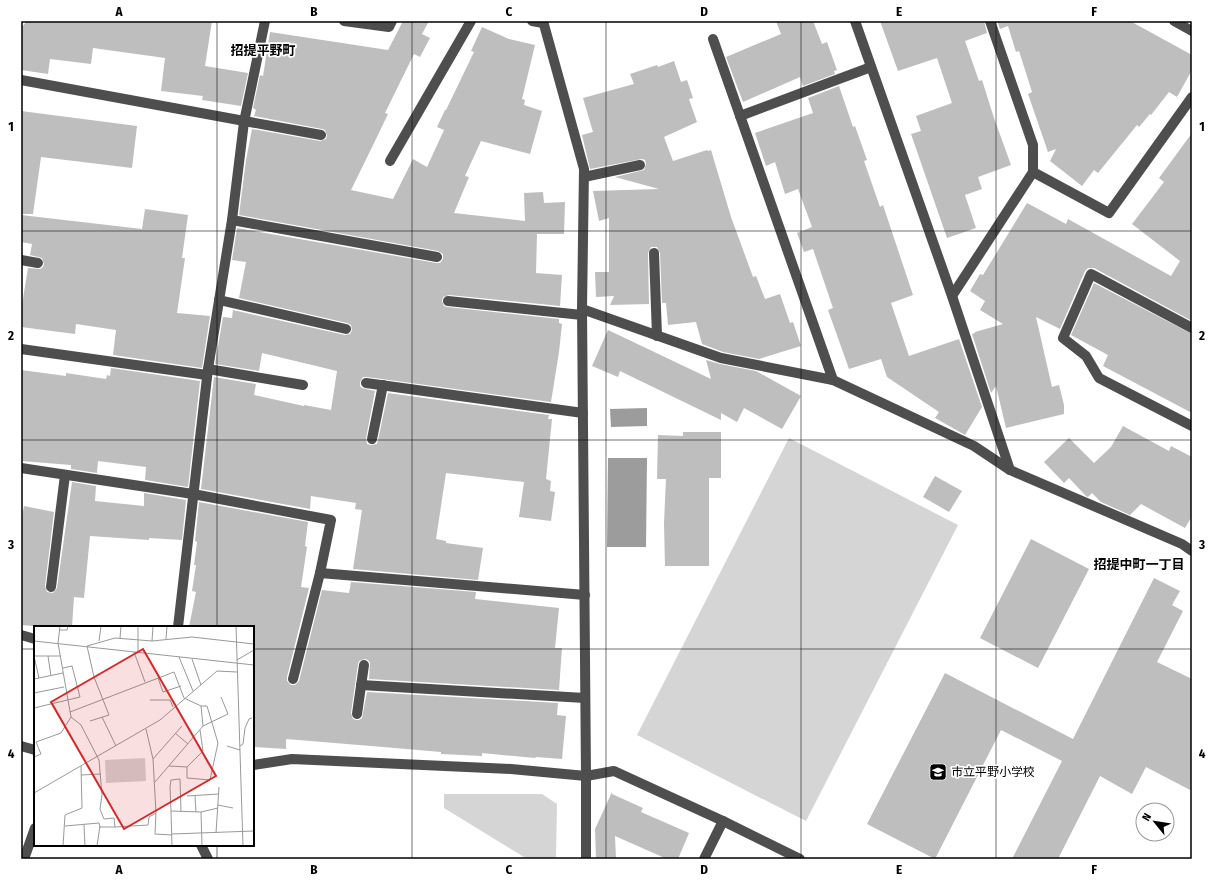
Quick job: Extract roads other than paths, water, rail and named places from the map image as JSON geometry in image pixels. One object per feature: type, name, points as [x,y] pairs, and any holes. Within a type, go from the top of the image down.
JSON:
[{"type":"street","points":[[178,626],[192,494],[208,372],[232,220],[244,122],[265,21]]},
{"type":"street","points":[[344,21],[389,27],[392,21]]},
{"type":"street","points":[[390,161],[471,21]]},
{"type":"street","points":[[532,21],[543,22],[584,170],[582,312],[586,859]]},
{"type":"street","points":[[855,21],[952,296],[1010,470]]},
{"type":"street","points":[[952,296],[1033,172],[1033,145],[990,21]]},
{"type":"street","points":[[1174,21],[1192,31]]},
{"type":"street","points":[[713,39],[833,380]]},
{"type":"street","points":[[740,116],[871,67]]},
{"type":"street","points":[[21,80],[321,135]]},
{"type":"street","points":[[1033,172],[1109,213],[1192,98]]},
{"type":"street","points":[[584,177],[640,165]]},
{"type":"street","points":[[232,220],[437,257]]},
{"type":"street","points":[[654,253],[658,336]]},
{"type":"street","points":[[21,260],[38,263]]},
{"type":"street","points":[[1192,328],[1091,274],[1062,338],[1086,356],[1099,378],[1192,426]]},
{"type":"street","points":[[219,300],[346,329]]},
{"type":"street","points":[[448,301],[582,312],[721,358],[833,380],[974,446],[1010,470],[1182,544],[1192,551]]},
{"type":"street","points":[[21,349],[304,385]]},
{"type":"street","points":[[366,383],[583,413]]},
{"type":"street","points":[[372,440],[383,385]]},
{"type":"street","points":[[21,468],[192,494],[331,520],[320,573],[293,679]]},
{"type":"street","points":[[51,587],[65,475]]},
{"type":"street","points":[[320,573],[585,595]]},
{"type":"street","points":[[21,635],[34,639]]},
{"type":"street","points":[[357,714],[364,665]]},
{"type":"street","points":[[361,685],[586,698]]},
{"type":"street","points":[[21,746],[34,750]]},
{"type":"street","points":[[254,765],[292,759],[511,769],[586,776],[614,771],[723,821],[800,859]]},
{"type":"street","points":[[704,859],[723,821]]},
{"type":"street","points":[[24,859],[34,831]]},
{"type":"street","points":[[202,846],[208,859]]},
{"type":"place","name":"市立平野小学校","points":[[938,772]]},
{"type":"district","name":"招提平野町","points":[[263,50]]},
{"type":"district","name":"招提中町一丁目","points":[[1139,564]]}]
